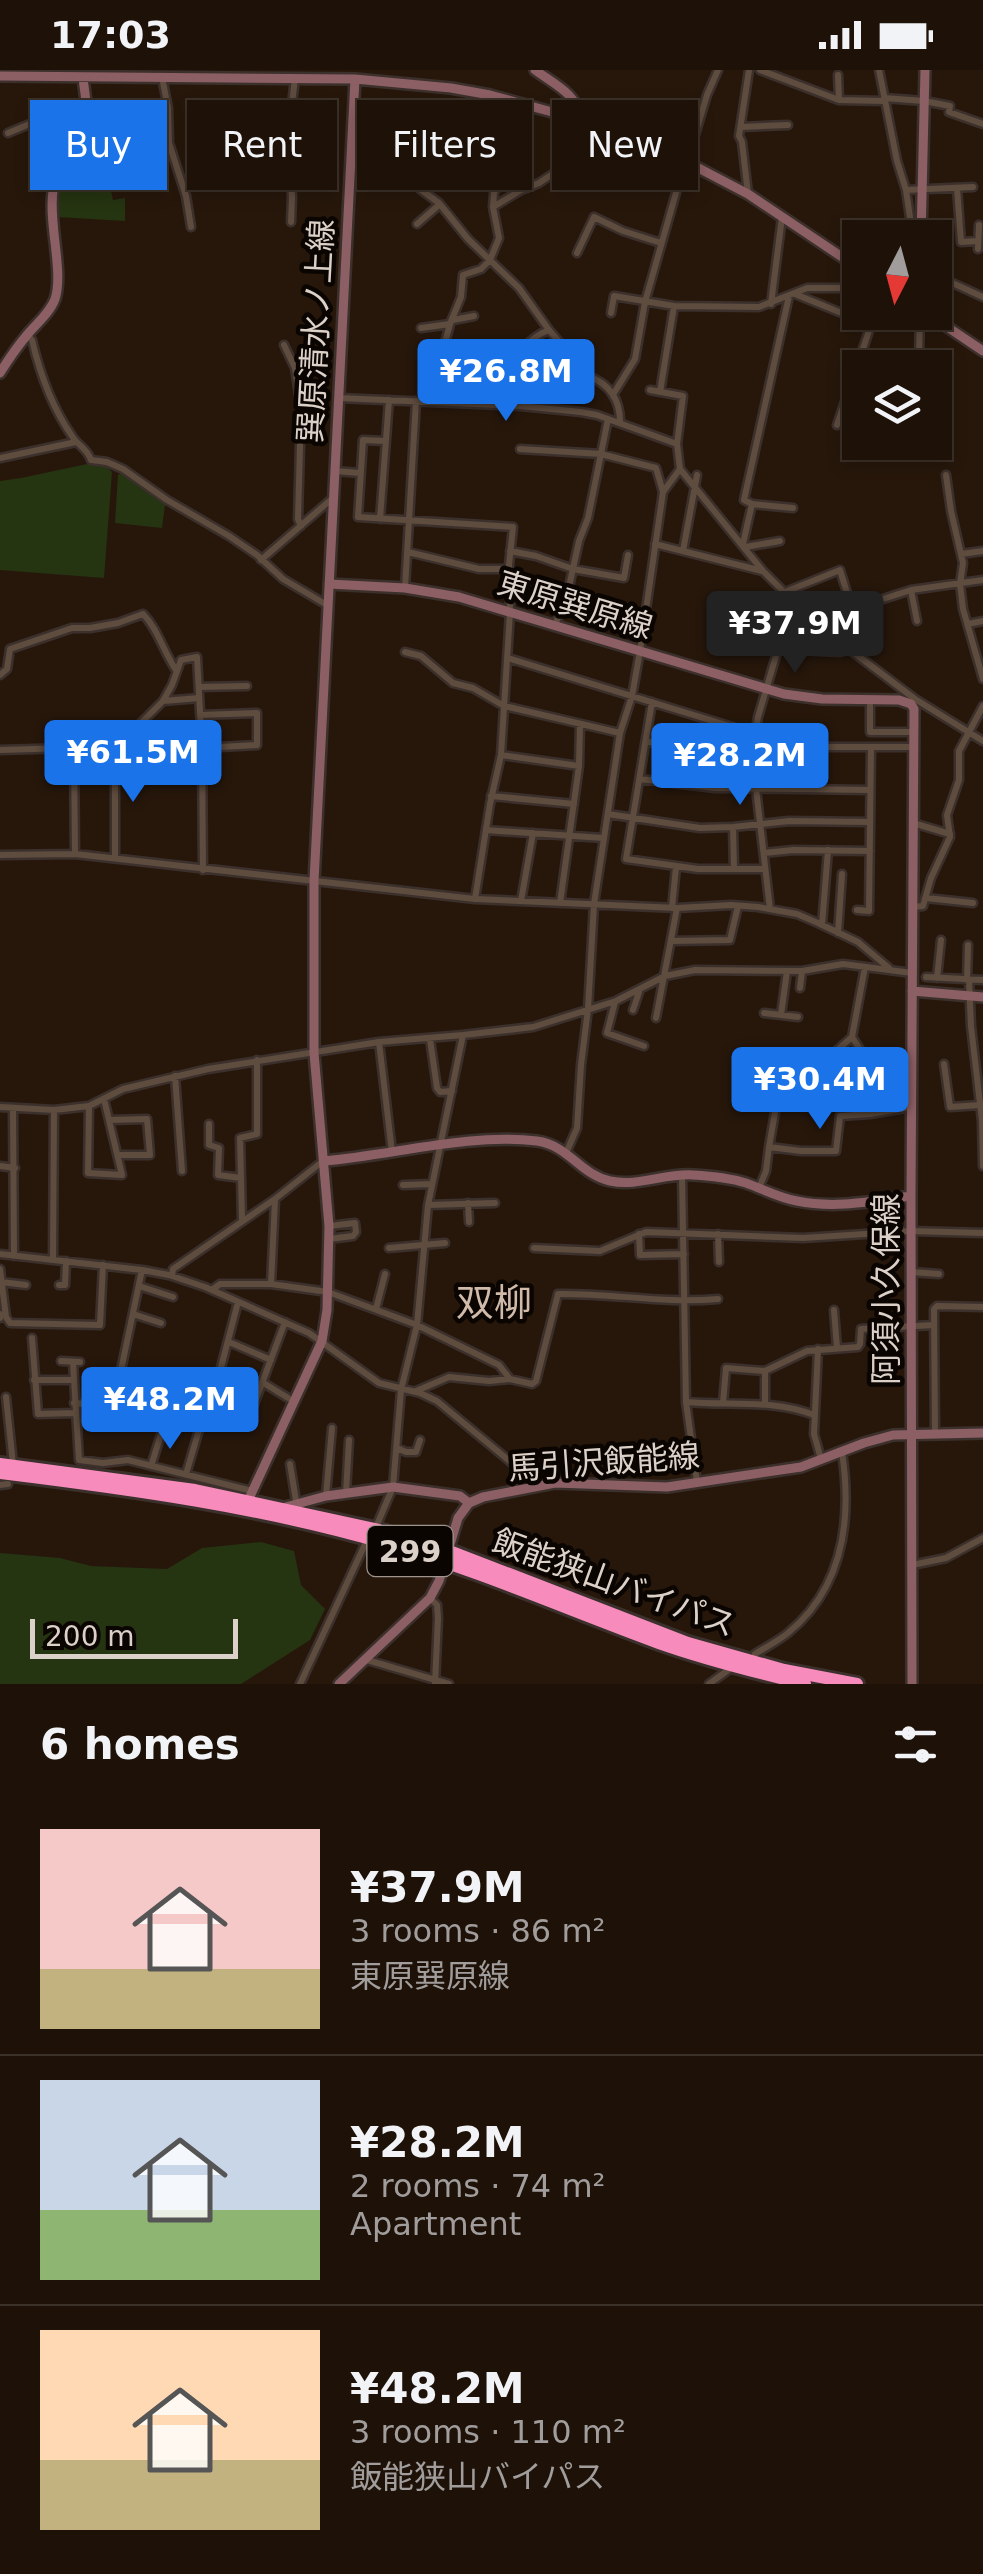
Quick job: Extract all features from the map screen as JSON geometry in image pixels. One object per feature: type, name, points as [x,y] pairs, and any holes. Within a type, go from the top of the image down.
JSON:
[{"type":"highway","name":"飯能狭山バイパス","points":[[6,1465],[126,1480],[196,1483],[371,1533]]},
{"type":"highway","name":"飯能狭山バイパス","points":[[3,1481],[182,1498],[248,1500],[445,1556],[688,1643],[784,1670],[856,1684]]},
{"type":"highway","name":"飯能狭山バイパス","points":[[445,1556],[662,1644],[732,1667],[805,1684]]},
{"type":"street","points":[[535,70],[573,100]]},
{"type":"street","points":[[698,123],[718,70]]},
{"type":"street","points":[[748,194],[739,136],[749,70]]},
{"type":"street","points":[[760,70],[838,100],[924,101],[950,106],[949,112],[983,124]]},
{"type":"street","points":[[878,70],[910,220]]},
{"type":"street","points":[[921,220],[924,70]]},
{"type":"street","points":[[0,76],[15,73],[355,80],[451,88],[510,100]]},
{"type":"street","points":[[83,74],[85,100]]},
{"type":"street","points":[[159,75],[168,108],[170,143],[191,227]]},
{"type":"street","points":[[838,75],[838,100]]},
{"type":"street","points":[[291,222],[288,139],[296,78]]},
{"type":"street","name":"巽原清水ノ上線","points":[[248,1500],[322,1341],[328,1292],[329,1226],[314,1053],[314,882],[355,80]]},
{"type":"street","points":[[352,120],[388,142],[420,190],[440,204],[468,239],[519,288],[588,375],[614,393],[620,423]]},
{"type":"street","points":[[8,133],[30,124]]},
{"type":"street","points":[[741,127],[788,124]]},
{"type":"street","points":[[698,167],[748,194],[842,256]]},
{"type":"street","points":[[493,207],[552,174]]},
{"type":"street","points":[[906,190],[973,186]]},
{"type":"street","points":[[957,188],[960,242],[978,245],[979,225]]},
{"type":"street","points":[[0,373],[56,296],[53,190]]},
{"type":"street","points":[[430,399],[450,322],[461,297],[463,275],[481,269],[490,260],[499,238],[493,207],[497,190]]},
{"type":"street","points":[[614,393],[635,359],[645,302],[677,190]]},
{"type":"street","points":[[417,224],[440,204]]},
{"type":"street","points":[[770,304],[782,217]]},
{"type":"street","points":[[577,253],[594,218],[661,243]]},
{"type":"street","points":[[952,283],[983,297]]},
{"type":"street","points":[[611,313],[614,296],[674,306],[759,307],[810,288],[842,288]]},
{"type":"street","points":[[792,294],[870,325],[862,350]]},
{"type":"street","points":[[792,294],[744,500],[793,508]]},
{"type":"street","points":[[660,392],[674,306]]},
{"type":"street","points":[[421,328],[474,316]]},
{"type":"street","points":[[338,398],[416,402],[430,399],[514,356],[537,334],[549,330]]},
{"type":"street","points":[[951,330],[983,351]]},
{"type":"street","points":[[28,335],[43,383],[92,460],[123,469],[229,536],[283,579],[328,606]]},
{"type":"street","points":[[284,345],[295,368],[301,408],[301,526]]},
{"type":"street","points":[[514,356],[524,368],[521,406]]},
{"type":"street","points":[[524,368],[588,375]]},
{"type":"street","points":[[474,378],[474,404]]},
{"type":"street","points":[[650,390],[683,396],[677,444],[680,469],[764,571],[818,625],[915,699],[983,741]]},
{"type":"street","points":[[430,399],[580,412],[677,444]]},
{"type":"street","points":[[380,519],[389,400]]},
{"type":"street","points":[[406,588],[416,402]]},
{"type":"street","points":[[837,424],[842,409]]},
{"type":"street","points":[[555,625],[588,518],[608,419]]},
{"type":"street","points":[[385,442],[363,440],[358,516],[513,527],[501,755],[475,899]]},
{"type":"street","points":[[0,458],[77,442]]},
{"type":"street","points":[[520,449],[601,454],[656,468],[664,492],[632,696],[620,733],[594,904],[577,1128],[566,1152]]},
{"type":"street","points":[[664,492],[680,469]]},
{"type":"street","points":[[335,471],[360,473]]},
{"type":"street","points":[[683,552],[697,475]]},
{"type":"street","points":[[946,475],[963,562],[962,609],[980,655],[983,679]]},
{"type":"street","points":[[261,560],[334,497]]},
{"type":"street","points":[[744,546],[752,504]]},
{"type":"street","points":[[744,546],[780,541]]},
{"type":"street","points":[[656,544],[764,571]]},
{"type":"street","points":[[510,551],[624,578],[628,556]]},
{"type":"street","points":[[961,554],[983,551]]},
{"type":"street","points":[[408,552],[479,569],[509,569]]},
{"type":"street","points":[[785,592],[840,570],[852,610]]},
{"type":"street","points":[[818,625],[912,590],[983,580]]},
{"type":"street","points":[[510,581],[567,593]]},
{"type":"street","name":"東原巽原線","points":[[329,584],[406,588],[459,597],[766,690],[822,699],[905,701],[915,714]]},
{"type":"street","points":[[912,590],[917,621]]},
{"type":"street","points":[[0,676],[7,668],[10,649],[72,628],[118,623],[143,614],[177,670]]},
{"type":"street","points":[[968,624],[983,621]]},
{"type":"street","points":[[770,908],[752,754],[778,648],[840,652],[852,649]]},
{"type":"street","points":[[405,652],[421,656],[454,683],[473,688],[504,706],[620,733]]},
{"type":"street","points":[[0,750],[69,748],[98,752],[102,762],[162,700],[181,660],[197,657],[202,870]]},
{"type":"street","points":[[508,658],[754,734],[815,748],[914,747]]},
{"type":"street","points":[[199,687],[248,686]]},
{"type":"street","points":[[162,700],[199,698]]},
{"type":"street","points":[[870,700],[870,732],[914,732]]},
{"type":"street","points":[[652,702],[626,859],[676,867],[765,870]]},
{"type":"street","points":[[913,907],[923,906],[950,834],[948,815],[959,780],[959,751],[983,706]]},
{"type":"street","points":[[115,751],[257,745],[257,713],[201,715]]},
{"type":"street","name":"阿須小久保線","points":[[912,1684],[915,714]]},
{"type":"street","points":[[560,903],[579,766],[580,724]]},
{"type":"street","points":[[646,741],[715,757],[715,788]]},
{"type":"street","points":[[856,910],[868,911],[871,748]]},
{"type":"street","points":[[74,751],[75,854]]},
{"type":"street","points":[[115,751],[116,858]]},
{"type":"street","points":[[501,755],[579,766]]},
{"type":"street","points":[[640,779],[715,788],[870,790]]},
{"type":"street","points":[[492,796],[574,804]]},
{"type":"street","points":[[608,814],[682,826],[733,828],[789,820],[870,822]]},
{"type":"street","points":[[914,824],[950,834]]},
{"type":"street","points":[[733,828],[734,869]]},
{"type":"street","points":[[486,830],[604,838]]},
{"type":"street","points":[[521,902],[533,833]]},
{"type":"street","points":[[822,925],[828,850]]},
{"type":"street","points":[[764,853],[870,851]]},
{"type":"street","points":[[0,855],[75,854],[475,899],[770,908],[798,914],[858,942],[890,969]]},
{"type":"street","points":[[656,1018],[671,941],[676,867]]},
{"type":"street","points":[[838,933],[842,874]]},
{"type":"street","points":[[926,898],[973,902]]},
{"type":"street","points":[[671,941],[730,940],[738,906]]},
{"type":"street","points":[[937,978],[941,940]]},
{"type":"street","points":[[968,945],[969,996],[983,1121],[983,1166]]},
{"type":"street","points":[[0,1107],[54,1110],[89,1106],[123,1089],[258,1060],[379,1042],[532,1027],[616,1001],[666,976],[702,969],[802,971],[842,964],[912,973]]},
{"type":"street","points":[[759,1188],[766,1171],[776,1092],[826,1060],[852,1037],[865,967]]},
{"type":"street","points":[[781,1015],[787,971]]},
{"type":"street","points":[[800,988],[802,971]]},
{"type":"street","points":[[926,976],[983,980]]},
{"type":"street","points":[[633,1010],[639,990]]},
{"type":"street","points":[[912,991],[983,997]]},
{"type":"street","points":[[616,1001],[606,1033],[644,1046]]},
{"type":"street","points":[[764,1013],[798,1017]]},
{"type":"street","points":[[300,1684],[393,1487],[402,1390],[417,1326],[424,1270],[428,1205],[463,1035]]},
{"type":"street","points":[[852,1037],[870,1065],[880,1110]]},
{"type":"street","points":[[430,1039],[437,1088],[440,1092],[452,1091]]},
{"type":"street","points":[[379,1042],[392,1153]]},
{"type":"street","points":[[242,1220],[240,1138],[257,1134],[258,1060]]},
{"type":"street","points":[[944,1064],[950,1107],[980,1105]]},
{"type":"street","points":[[762,1067],[802,1075]]},
{"type":"street","points":[[176,1076],[182,1171]]},
{"type":"street","points":[[89,1106],[88,1173],[122,1176],[104,1099]]},
{"type":"street","points":[[769,1147],[836,1151],[840,1116],[911,1107]]},
{"type":"street","points":[[14,1109],[14,1256]]},
{"type":"street","points":[[53,1260],[54,1110]]},
{"type":"street","points":[[109,1120],[146,1119],[150,1155],[118,1155]]},
{"type":"street","points":[[208,1124],[209,1145],[219,1148],[218,1175],[241,1178]]},
{"type":"street","points":[[172,1276],[173,1269],[324,1160],[442,1146],[500,1140],[548,1143],[598,1178],[625,1184],[682,1175],[721,1178],[744,1182],[787,1199],[821,1204],[911,1196]]},
{"type":"street","points":[[0,1166],[16,1168]]},
{"type":"street","points":[[682,1175],[686,1402],[697,1482]]},
{"type":"street","points":[[403,1184],[432,1184]]},
{"type":"street","points":[[272,1284],[274,1199]]},
{"type":"street","points":[[468,1203],[469,1222]]},
{"type":"street","points":[[428,1205],[495,1203]]},
{"type":"street","points":[[328,1238],[352,1236],[356,1232],[356,1223],[329,1226]]},
{"type":"street","points":[[534,1248],[600,1251],[639,1234],[804,1238],[911,1231],[983,1233]]},
{"type":"street","points":[[639,1234],[640,1255],[684,1254]]},
{"type":"street","points":[[718,1234],[719,1262]]},
{"type":"street","points":[[389,1248],[445,1243]]},
{"type":"street","points":[[0,1254],[142,1270],[212,1290],[322,1341],[379,1384],[415,1391],[448,1408],[542,1484]]},
{"type":"street","points":[[59,1285],[65,1285],[66,1261]]},
{"type":"street","points":[[0,1269],[6,1318],[10,1323],[100,1325],[103,1265]]},
{"type":"street","points":[[133,1383],[120,1374],[142,1270]]},
{"type":"street","points":[[911,1272],[938,1274]]},
{"type":"street","points":[[376,1309],[386,1274]]},
{"type":"street","points":[[2,1282],[26,1286]]},
{"type":"street","points":[[212,1290],[220,1284],[272,1284],[328,1292],[417,1326],[498,1366],[510,1380]]},
{"type":"street","points":[[138,1286],[174,1297]]},
{"type":"street","points":[[415,1391],[449,1377],[532,1384],[536,1381],[558,1294],[686,1302],[718,1299]]},
{"type":"street","points":[[212,1402],[238,1302]]},
{"type":"street","points":[[935,1432],[934,1309],[983,1307]]},
{"type":"street","points":[[834,1310],[837,1348]]},
{"type":"street","points":[[133,1314],[160,1323]]},
{"type":"street","points":[[253,1407],[285,1322]]},
{"type":"street","points":[[723,1403],[726,1368],[765,1371],[807,1351],[860,1346],[860,1329],[934,1325]]},
{"type":"street","points":[[32,1338],[38,1414],[75,1413]]},
{"type":"street","points":[[229,1342],[271,1360]]},
{"type":"street","points":[[818,1349],[814,1415],[816,1447],[822,1460]]},
{"type":"street","points":[[61,1361],[76,1362],[74,1403],[79,1460],[128,1460],[186,1474],[196,1483]]},
{"type":"street","points":[[764,1403],[765,1371]]},
{"type":"street","points":[[34,1380],[74,1380]]},
{"type":"street","points":[[262,1382],[293,1401]]},
{"type":"street","points":[[151,1466],[177,1384]]},
{"type":"street","points":[[6,1396],[6,1465]]},
{"type":"street","points":[[686,1402],[764,1403],[798,1408],[814,1415]]},
{"type":"street","points":[[74,1403],[91,1404]]},
{"type":"street","points":[[326,1496],[332,1428]]},
{"type":"street","points":[[186,1474],[198,1430]]},
{"type":"street","name":"馬引沢飯能線","points":[[430,1598],[458,1518],[469,1504],[491,1495],[572,1482],[667,1488],[801,1467],[878,1439],[912,1433],[983,1433]]},
{"type":"street","points":[[346,1493],[349,1440]]},
{"type":"street","points":[[397,1448],[416,1452],[420,1440]]},
{"type":"street","points":[[755,1654],[788,1633],[833,1576],[846,1506],[842,1452]]},
{"type":"street","points":[[126,1480],[128,1460]]},
{"type":"street","points":[[290,1464],[296,1502]]},
{"type":"street","points":[[281,1508],[326,1496],[393,1487],[460,1496],[469,1504]]},
{"type":"street","points":[[912,1565],[941,1560],[983,1538]]},
{"type":"street","points":[[339,1684],[430,1598],[437,1605],[438,1618],[434,1682]]},
{"type":"street","points":[[367,1660],[449,1684]]},
{"type":"street","points":[[709,1684],[732,1667]]},
{"type":"green space","points":[[59,190],[111,190],[113,200],[125,198],[125,221],[57,217]]},
{"type":"green space","points":[[92,463],[105,465],[112,472],[104,578],[0,570],[0,481]]},
{"type":"green space","points":[[122,472],[164,501],[162,528],[115,523],[118,475]]},
{"type":"green space","points":[[261,1542],[294,1551],[301,1585],[325,1609],[310,1640],[241,1684],[0,1684],[0,1553],[60,1558],[91,1566],[167,1569],[202,1548]]},
{"type":"district","name":"双柳","points":[[494,1303]]}]
